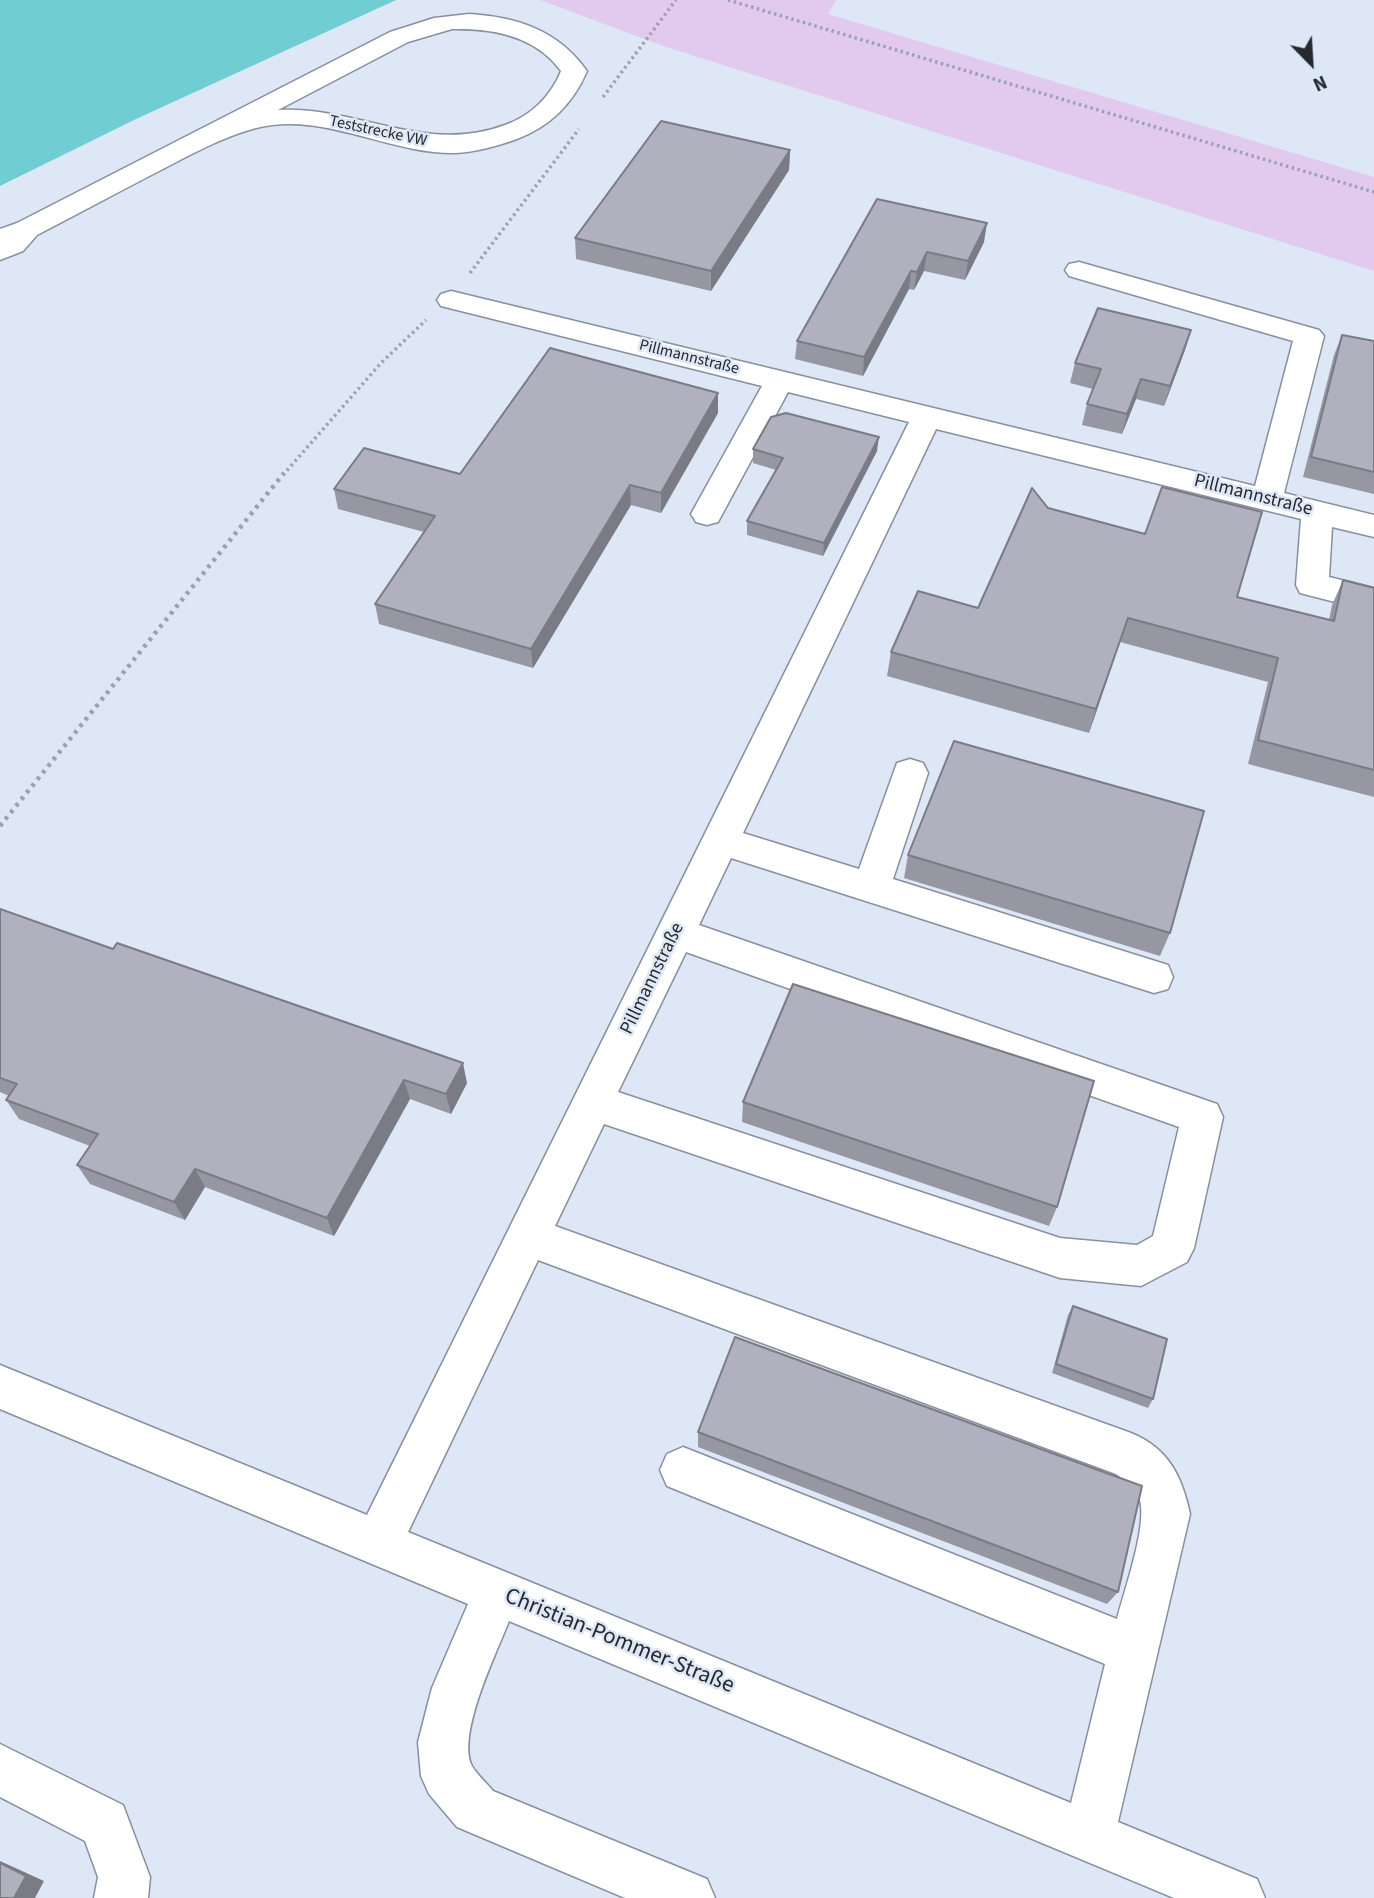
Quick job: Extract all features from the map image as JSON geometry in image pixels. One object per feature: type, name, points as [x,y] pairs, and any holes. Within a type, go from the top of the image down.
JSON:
[{"type":"street","name":"Teststrecke VW","points":[[0,238],[27,229],[194,142],[266,118],[291,116],[315,119],[424,144],[448,145],[512,133],[545,114],[570,83],[574,71],[566,57],[551,45],[508,27],[452,22],[413,32],[225,127],[40,222],[27,229],[13,245],[0,252]]},
{"type":"street","points":[[1079,270],[1309,336],[1266,500]]},
{"type":"street","name":"Pillmannstraße","points":[[451,300],[1374,526]]},
{"type":"street","points":[[707,514],[780,380]]},
{"type":"street","name":"Pillmannstraße","points":[[378,1543],[927,416]]},
{"type":"street","points":[[1317,512],[1312,585],[1374,600]]},
{"type":"street","points":[[871,888],[910,773]]},
{"type":"street","points":[[720,840],[1154,977]]},
{"type":"street","points":[[593,1102],[1060,1258],[1141,1266],[1172,1248],[1202,1117],[676,933]]},
{"type":"street","points":[[528,1236],[1131,1455],[1149,1469],[1162,1486],[1166,1514],[1089,1836]]},
{"type":"street","name":"Christian-Pommer-Straße","points":[[0,1387],[1238,1898]]},
{"type":"street","points":[[683,1471],[1133,1650]]},
{"type":"street","points":[[497,1592],[457,1688],[443,1742],[447,1776],[475,1809],[661,1893]]},
{"type":"street","points":[[0,1770],[105,1823],[124,1877],[121,1898]]},
{"type":"path","points":[[600,101],[676,0]]},
{"type":"path","points":[[728,0],[1374,192]]},
{"type":"path","points":[[0,826],[311,440],[349,403],[402,340],[451,300],[583,123]]},
{"type":"shaded area","points":[[540,0],[836,0],[828,14],[1374,177],[1374,271],[666,47]]},
{"type":"water","points":[[0,0],[396,0],[136,119],[0,186]]},
{"type":"building","points":[[661,121],[790,150],[711,271],[575,238]]},
{"type":"building","points":[[877,199],[987,223],[968,261],[927,252],[917,272],[911,271],[864,357],[797,341]]},
{"type":"building","points":[[1098,308],[1191,330],[1170,386],[1141,379],[1127,414],[1087,404],[1101,369],[1075,363]]},
{"type":"building","points":[[1342,335],[1374,341],[1374,472],[1311,457]]},
{"type":"building","points":[[550,348],[718,393],[661,493],[630,485],[531,649],[375,604],[435,516],[334,489],[364,448],[460,474]]},
{"type":"building","points":[[786,413],[879,437],[824,543],[747,521],[783,458],[753,449],[771,417]]},
{"type":"building","points":[[1162,487],[1262,512],[1237,597],[1334,621],[1343,580],[1374,588],[1374,770],[1258,740],[1278,658],[1128,618],[1096,709],[891,652],[918,591],[978,608],[1032,488],[1048,508],[1145,534]]},
{"type":"building","points":[[954,741],[1204,811],[1170,933],[908,855]]},
{"type":"building","points":[[0,909],[113,949],[117,943],[463,1063],[446,1094],[404,1080],[327,1218],[195,1169],[174,1202],[77,1165],[98,1134],[6,1100],[17,1084],[0,1078]]},
{"type":"building","points":[[793,984],[1094,1081],[1057,1207],[743,1102]]},
{"type":"building","points":[[1073,1306],[1167,1339],[1153,1399],[1056,1364]]},
{"type":"building","points":[[735,1337],[1142,1486],[1118,1592],[698,1432]]},
{"type":"building","points":[[0,1863],[26,1876],[14,1898],[0,1898]]}]
